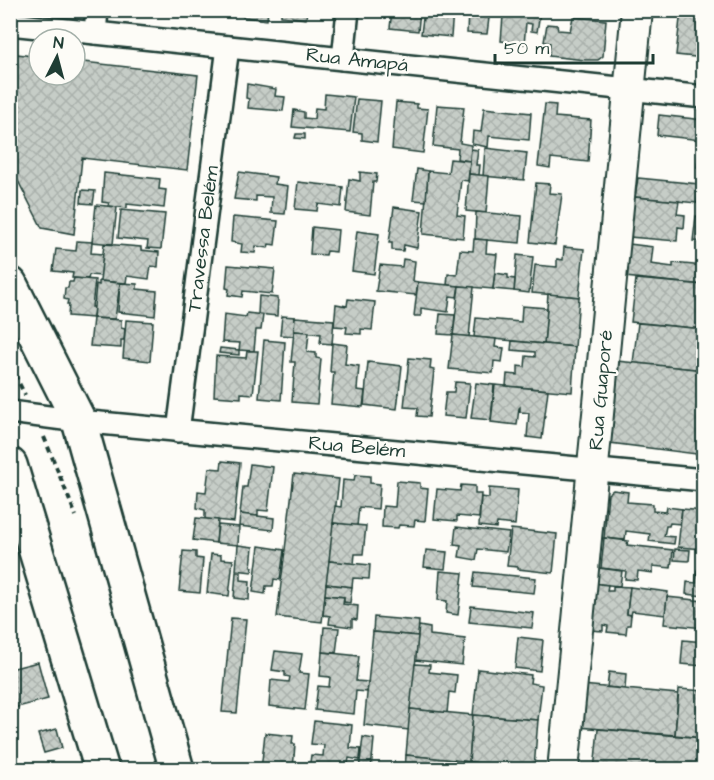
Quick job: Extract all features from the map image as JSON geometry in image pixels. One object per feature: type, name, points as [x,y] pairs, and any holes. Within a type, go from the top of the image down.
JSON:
[{"type":"main road","points":[[10,284],[79,422],[177,770]]},
{"type":"main road","points":[[10,465],[98,766]]},
{"type":"street","points":[[95,33],[97,10]]},
{"type":"street","points":[[343,59],[348,10]]},
{"type":"street","name":"Rua Guaporé","points":[[563,770],[637,10]]},
{"type":"street","name":"Rua Amapá","points":[[10,24],[704,97]]},
{"type":"street","name":"Travessa Belém","points":[[178,431],[228,46]]},
{"type":"street","name":"Rua Belém","points":[[10,412],[79,422],[704,480]]},
{"type":"path","points":[[10,364],[35,416],[79,524]]},
{"type":"building","points":[[200,10],[221,10],[221,13]]},
{"type":"building","points":[[244,10],[268,10],[267,20],[243,17]]},
{"type":"building","points":[[281,10],[307,10],[306,19],[281,16]]},
{"type":"building","points":[[392,10],[420,10],[418,31],[390,28]]},
{"type":"building","points":[[424,10],[453,10],[451,37],[421,34]]},
{"type":"building","points":[[468,10],[490,10],[487,34],[467,33]]},
{"type":"building","points":[[499,10],[540,13],[537,32],[531,31],[532,24],[526,23],[524,44],[501,41],[503,16],[498,16]]},
{"type":"building","points":[[681,10],[704,10],[704,58],[676,55]]},
{"type":"building","points":[[573,17],[606,20],[603,56],[598,60],[549,56],[550,43],[544,42],[547,24],[557,25],[558,30],[570,31]]},
{"type":"building","points":[[10,53],[27,55],[27,87],[87,87],[87,62],[198,75],[187,170],[82,158],[74,234],[42,228],[10,165]]},
{"type":"building","points":[[247,84],[276,89],[275,96],[285,97],[283,111],[248,108]]},
{"type":"building","points":[[325,94],[354,97],[350,132],[292,127],[294,110],[304,112],[304,118],[314,119],[315,108],[324,109]]},
{"type":"building","points":[[357,99],[381,101],[377,142],[362,140],[362,133],[353,132]]},
{"type":"building","points":[[396,102],[417,104],[417,108],[428,109],[423,153],[392,149]]},
{"type":"building","points":[[545,104],[556,105],[555,117],[591,120],[588,162],[551,158],[550,168],[538,166]]},
{"type":"building","points":[[437,105],[464,107],[460,143],[471,145],[470,161],[457,159],[458,149],[433,146]]},
{"type":"building","points":[[484,108],[531,113],[529,140],[489,136],[488,147],[472,144],[473,131],[481,132]]},
{"type":"building","points":[[659,115],[704,120],[701,140],[657,135]]},
{"type":"building","points":[[701,132],[704,132],[704,168],[697,167]]},
{"type":"building","points":[[296,134],[305,134],[305,139],[295,138]]},
{"type":"building","points":[[485,148],[527,153],[524,180],[483,176]]},
{"type":"building","points":[[471,149],[478,150],[476,165],[480,165],[479,175],[469,174]]},
{"type":"building","points":[[450,159],[470,161],[468,181],[461,180],[457,215],[465,216],[463,238],[423,234],[428,171],[448,173]]},
{"type":"building","points":[[701,168],[704,168],[704,204],[697,203]]},
{"type":"building","points":[[417,169],[428,171],[426,201],[413,200]]},
{"type":"building","points":[[239,172],[276,177],[275,184],[288,186],[285,214],[271,213],[272,197],[256,196],[256,201],[234,199]]},
{"type":"building","points":[[360,172],[377,174],[376,182],[373,182],[370,215],[346,212],[349,179],[360,181]]},
{"type":"building","points":[[104,173],[160,179],[159,189],[166,190],[164,208],[127,204],[127,208],[108,206],[109,203],[102,202]]},
{"type":"building","points":[[469,174],[489,176],[486,213],[466,211]]},
{"type":"building","points":[[638,178],[699,184],[697,203],[635,197]]},
{"type":"building","points":[[298,182],[343,187],[341,207],[318,204],[317,211],[295,209]]},
{"type":"building","points":[[536,183],[550,184],[549,193],[562,194],[555,245],[530,242]]},
{"type":"building","points":[[82,190],[95,191],[93,204],[81,203]]},
{"type":"building","points":[[634,197],[679,201],[677,214],[685,215],[684,228],[678,227],[677,241],[629,237]]},
{"type":"building","points":[[96,205],[117,207],[113,244],[92,242]]},
{"type":"building","points":[[394,207],[422,211],[417,248],[404,245],[403,251],[392,250],[392,243],[389,243]]},
{"type":"building","points":[[121,210],[165,214],[161,249],[147,248],[148,241],[118,238]]},
{"type":"building","points":[[476,212],[522,216],[520,243],[475,239]]},
{"type":"building","points":[[696,216],[704,217],[704,242],[693,241]]},
{"type":"building","points":[[233,217],[278,221],[275,245],[269,244],[268,248],[256,246],[255,253],[241,252],[242,244],[231,242]]},
{"type":"building","points":[[312,227],[338,230],[336,252],[327,251],[326,255],[310,254]]},
{"type":"building","points":[[357,231],[379,234],[374,274],[352,271]]},
{"type":"building","points":[[474,239],[487,240],[486,253],[497,254],[493,289],[447,285],[448,274],[457,275],[460,250],[473,251]]},
{"type":"building","points":[[77,241],[92,242],[91,253],[103,254],[101,276],[89,275],[88,279],[72,278],[73,273],[53,271],[56,249],[76,251]]},
{"type":"building","points":[[104,244],[141,247],[141,250],[159,252],[158,267],[151,266],[149,279],[127,276],[126,283],[100,281]]},
{"type":"building","points":[[629,244],[653,247],[651,264],[673,267],[673,263],[704,266],[704,285],[625,277]]},
{"type":"building","points":[[564,247],[584,249],[579,297],[532,293],[535,265],[557,267],[557,259],[563,260]]},
{"type":"building","points":[[517,255],[533,257],[529,293],[514,291]]},
{"type":"building","points":[[403,259],[415,261],[413,281],[418,282],[416,295],[376,291],[380,265],[402,267]]},
{"type":"building","points":[[228,265],[275,269],[272,294],[243,291],[242,297],[228,295],[229,289],[226,288]]},
{"type":"building","points":[[495,273],[508,275],[508,278],[515,279],[514,291],[493,289]]},
{"type":"building","points":[[74,278],[95,280],[93,318],[68,316],[69,304],[67,304],[68,300],[64,299],[65,288],[68,288],[69,282],[73,282]]},
{"type":"building","points":[[636,279],[704,285],[704,329],[631,322]]},
{"type":"building","points":[[99,281],[120,283],[115,319],[93,318],[96,284],[99,285]]},
{"type":"building","points":[[418,282],[459,286],[457,297],[450,296],[448,312],[421,308],[421,316],[414,316]]},
{"type":"building","points":[[120,283],[137,284],[137,289],[157,291],[155,316],[118,312]]},
{"type":"building","points":[[459,286],[474,287],[469,337],[453,335]]},
{"type":"building","points":[[548,294],[579,297],[575,347],[544,344]]},
{"type":"building","points":[[259,296],[278,298],[277,316],[258,314]]},
{"type":"building","points":[[348,299],[375,302],[372,330],[361,329],[361,334],[346,333],[347,327],[334,326],[336,304],[347,306]]},
{"type":"building","points":[[522,306],[547,308],[544,344],[474,337],[476,318],[521,322]]},
{"type":"building","points":[[247,313],[263,315],[261,330],[256,330],[254,351],[239,350],[240,343],[222,342],[224,314],[246,317]]},
{"type":"building","points":[[440,314],[455,315],[453,335],[438,334]]},
{"type":"building","points":[[282,316],[295,317],[294,336],[280,335]]},
{"type":"building","points":[[295,317],[334,320],[332,344],[320,343],[321,334],[294,331]]},
{"type":"building","points":[[93,318],[121,320],[121,328],[125,329],[121,348],[90,346]]},
{"type":"building","points":[[126,320],[153,322],[150,361],[123,358]]},
{"type":"building","points":[[638,323],[704,329],[704,370],[633,363]]},
{"type":"building","points":[[294,331],[309,332],[307,352],[316,353],[316,358],[321,359],[317,404],[292,402],[295,362],[291,362]]},
{"type":"building","points":[[453,335],[496,339],[495,347],[504,348],[502,362],[494,361],[493,373],[449,369]]},
{"type":"building","points":[[264,340],[285,342],[281,400],[259,398]]},
{"type":"building","points":[[512,341],[575,347],[572,392],[506,386],[507,374],[518,375],[518,366],[525,367],[526,356],[535,357],[535,352],[511,350]]},
{"type":"building","points":[[332,343],[347,345],[345,364],[359,366],[357,390],[365,391],[363,407],[331,404],[334,372],[330,372]]},
{"type":"building","points":[[220,348],[239,350],[239,355],[219,353]]},
{"type":"building","points":[[247,351],[258,351],[253,394],[241,393],[241,398],[214,396],[216,356],[246,358]]},
{"type":"building","points":[[409,358],[431,360],[430,369],[434,370],[429,417],[417,416],[418,408],[404,407]]},
{"type":"building","points":[[617,361],[704,370],[704,455],[610,443]]},
{"type":"building","points":[[368,362],[402,366],[397,409],[364,405]]},
{"type":"building","points":[[455,382],[470,383],[466,418],[443,416],[446,392],[454,392]]},
{"type":"building","points":[[476,383],[494,385],[491,420],[471,418]]},
{"type":"building","points":[[495,385],[548,390],[542,439],[527,437],[529,413],[520,412],[520,407],[517,425],[491,422]]},
{"type":"building","points":[[222,461],[240,463],[234,522],[205,519],[205,510],[197,508],[198,491],[206,492],[209,468],[221,469]]},
{"type":"building","points":[[250,464],[273,467],[268,511],[258,510],[258,516],[240,514],[243,487],[247,487]]},
{"type":"building","points":[[294,474],[339,479],[322,622],[277,617]]},
{"type":"building","points":[[355,475],[370,476],[370,483],[380,484],[378,509],[359,507],[357,526],[333,523],[335,506],[341,507],[343,480],[354,481]]},
{"type":"building","points":[[397,481],[420,483],[420,488],[428,489],[425,521],[415,520],[414,526],[382,527],[383,506],[395,507]]},
{"type":"building","points":[[461,485],[475,486],[475,494],[481,494],[479,518],[457,516],[457,521],[434,519],[437,489],[460,491]]},
{"type":"building","points":[[489,488],[518,490],[515,525],[497,523],[496,528],[479,526],[481,497],[489,498]]},
{"type":"building","points":[[613,490],[628,492],[627,502],[653,504],[653,511],[666,512],[667,507],[682,509],[680,524],[670,523],[666,526],[664,536],[675,537],[674,544],[649,541],[650,534],[626,531],[625,540],[604,538],[608,494]]},
{"type":"building","points":[[682,509],[704,511],[704,549],[678,547]]},
{"type":"building","points":[[240,514],[274,518],[273,530],[239,526]]},
{"type":"building","points":[[196,518],[218,520],[216,543],[193,540]]},
{"type":"building","points":[[333,523],[366,526],[363,554],[355,554],[354,564],[329,561]]},
{"type":"building","points":[[218,525],[239,527],[238,545],[216,543]]},
{"type":"building","points":[[456,527],[509,533],[506,552],[478,549],[476,560],[459,557],[461,545],[454,544]]},
{"type":"building","points":[[511,529],[557,534],[553,573],[507,566]]},
{"type":"building","points":[[604,538],[628,541],[627,545],[673,550],[671,568],[653,566],[653,573],[638,571],[637,580],[625,579],[626,571],[601,568]]},
{"type":"building","points":[[238,545],[253,547],[252,572],[236,570]]},
{"type":"building","points":[[259,546],[284,550],[280,580],[274,579],[273,586],[266,586],[265,594],[253,592]]},
{"type":"building","points":[[675,549],[690,550],[689,561],[674,560]]},
{"type":"building","points":[[426,550],[447,552],[445,569],[424,567]]},
{"type":"building","points":[[183,551],[196,552],[196,558],[203,559],[200,593],[179,591]]},
{"type":"building","points":[[211,554],[221,555],[221,559],[233,560],[229,596],[207,593]]},
{"type":"building","points":[[329,561],[370,565],[369,579],[353,578],[352,587],[326,584]]},
{"type":"building","points":[[598,568],[622,571],[620,586],[597,584]]},
{"type":"building","points":[[697,570],[704,571],[704,596],[686,594],[687,582],[696,583]]},
{"type":"building","points":[[440,571],[463,573],[458,615],[446,613],[447,601],[438,600]]},
{"type":"building","points":[[236,572],[241,572],[241,580],[250,581],[249,600],[234,598]]},
{"type":"building","points":[[475,572],[536,578],[534,593],[473,587]]},
{"type":"building","points":[[593,583],[608,585],[607,591],[613,591],[613,586],[630,587],[627,614],[631,615],[626,634],[607,632],[608,626],[603,625],[603,631],[589,630]]},
{"type":"building","points":[[326,584],[352,587],[350,603],[344,602],[344,597],[325,595]]},
{"type":"building","points":[[630,587],[668,592],[665,615],[632,611],[631,615],[627,614]]},
{"type":"building","points":[[325,595],[344,597],[343,604],[358,606],[357,620],[352,619],[352,627],[329,624],[330,616],[323,615]]},
{"type":"building","points":[[667,597],[704,601],[704,628],[664,624]]},
{"type":"building","points":[[471,606],[534,613],[532,628],[469,622]]},
{"type":"building","points":[[374,617],[419,621],[418,636],[373,632]]},
{"type":"building","points":[[231,618],[246,619],[237,713],[222,712]]},
{"type":"building","points":[[419,626],[430,628],[430,635],[465,639],[462,665],[415,660]]},
{"type":"building","points":[[324,627],[339,628],[336,653],[322,652]]},
{"type":"building","points":[[373,632],[418,636],[409,730],[364,725]]},
{"type":"building","points":[[518,637],[543,640],[540,671],[515,668]]},
{"type":"building","points":[[683,640],[704,642],[704,666],[681,664]]},
{"type":"building","points":[[275,651],[302,654],[299,673],[309,674],[305,710],[269,706],[271,680],[289,682],[290,677],[285,676],[285,672],[272,670]]},
{"type":"building","points":[[322,652],[359,656],[356,681],[368,682],[367,692],[356,691],[354,714],[315,710],[318,686],[329,687],[330,677],[320,676]]},
{"type":"building","points":[[38,662],[48,699],[10,709],[10,669]]},
{"type":"building","points":[[415,664],[430,665],[429,672],[457,675],[455,693],[449,692],[447,713],[410,709]]},
{"type":"building","points":[[478,669],[531,675],[530,683],[542,685],[538,720],[473,715]]},
{"type":"building","points":[[609,672],[626,674],[625,689],[607,687]]},
{"type":"building","points":[[582,685],[678,694],[675,735],[578,727]]},
{"type":"building","points":[[679,689],[704,691],[702,738],[675,735]]},
{"type":"building","points":[[410,709],[473,715],[469,762],[406,755]]},
{"type":"building","points":[[473,715],[538,720],[534,768],[469,762]]},
{"type":"building","points":[[314,721],[352,725],[350,748],[361,749],[360,760],[349,758],[347,770],[309,770],[311,755],[323,756],[324,745],[311,744]]},
{"type":"building","points":[[57,729],[62,748],[44,753],[38,734]]},
{"type":"building","points":[[598,729],[702,738],[700,770],[594,770]]},
{"type":"building","points":[[265,733],[293,736],[292,744],[295,744],[293,770],[261,770]]},
{"type":"building","points":[[363,737],[374,739],[371,770],[359,770]]},
{"type":"building","points":[[406,755],[454,760],[454,770],[405,770]]},
{"type":"building","points":[[454,760],[487,764],[486,770],[454,770]]},
{"type":"building","points":[[487,764],[534,768],[534,770],[486,768]]}]
